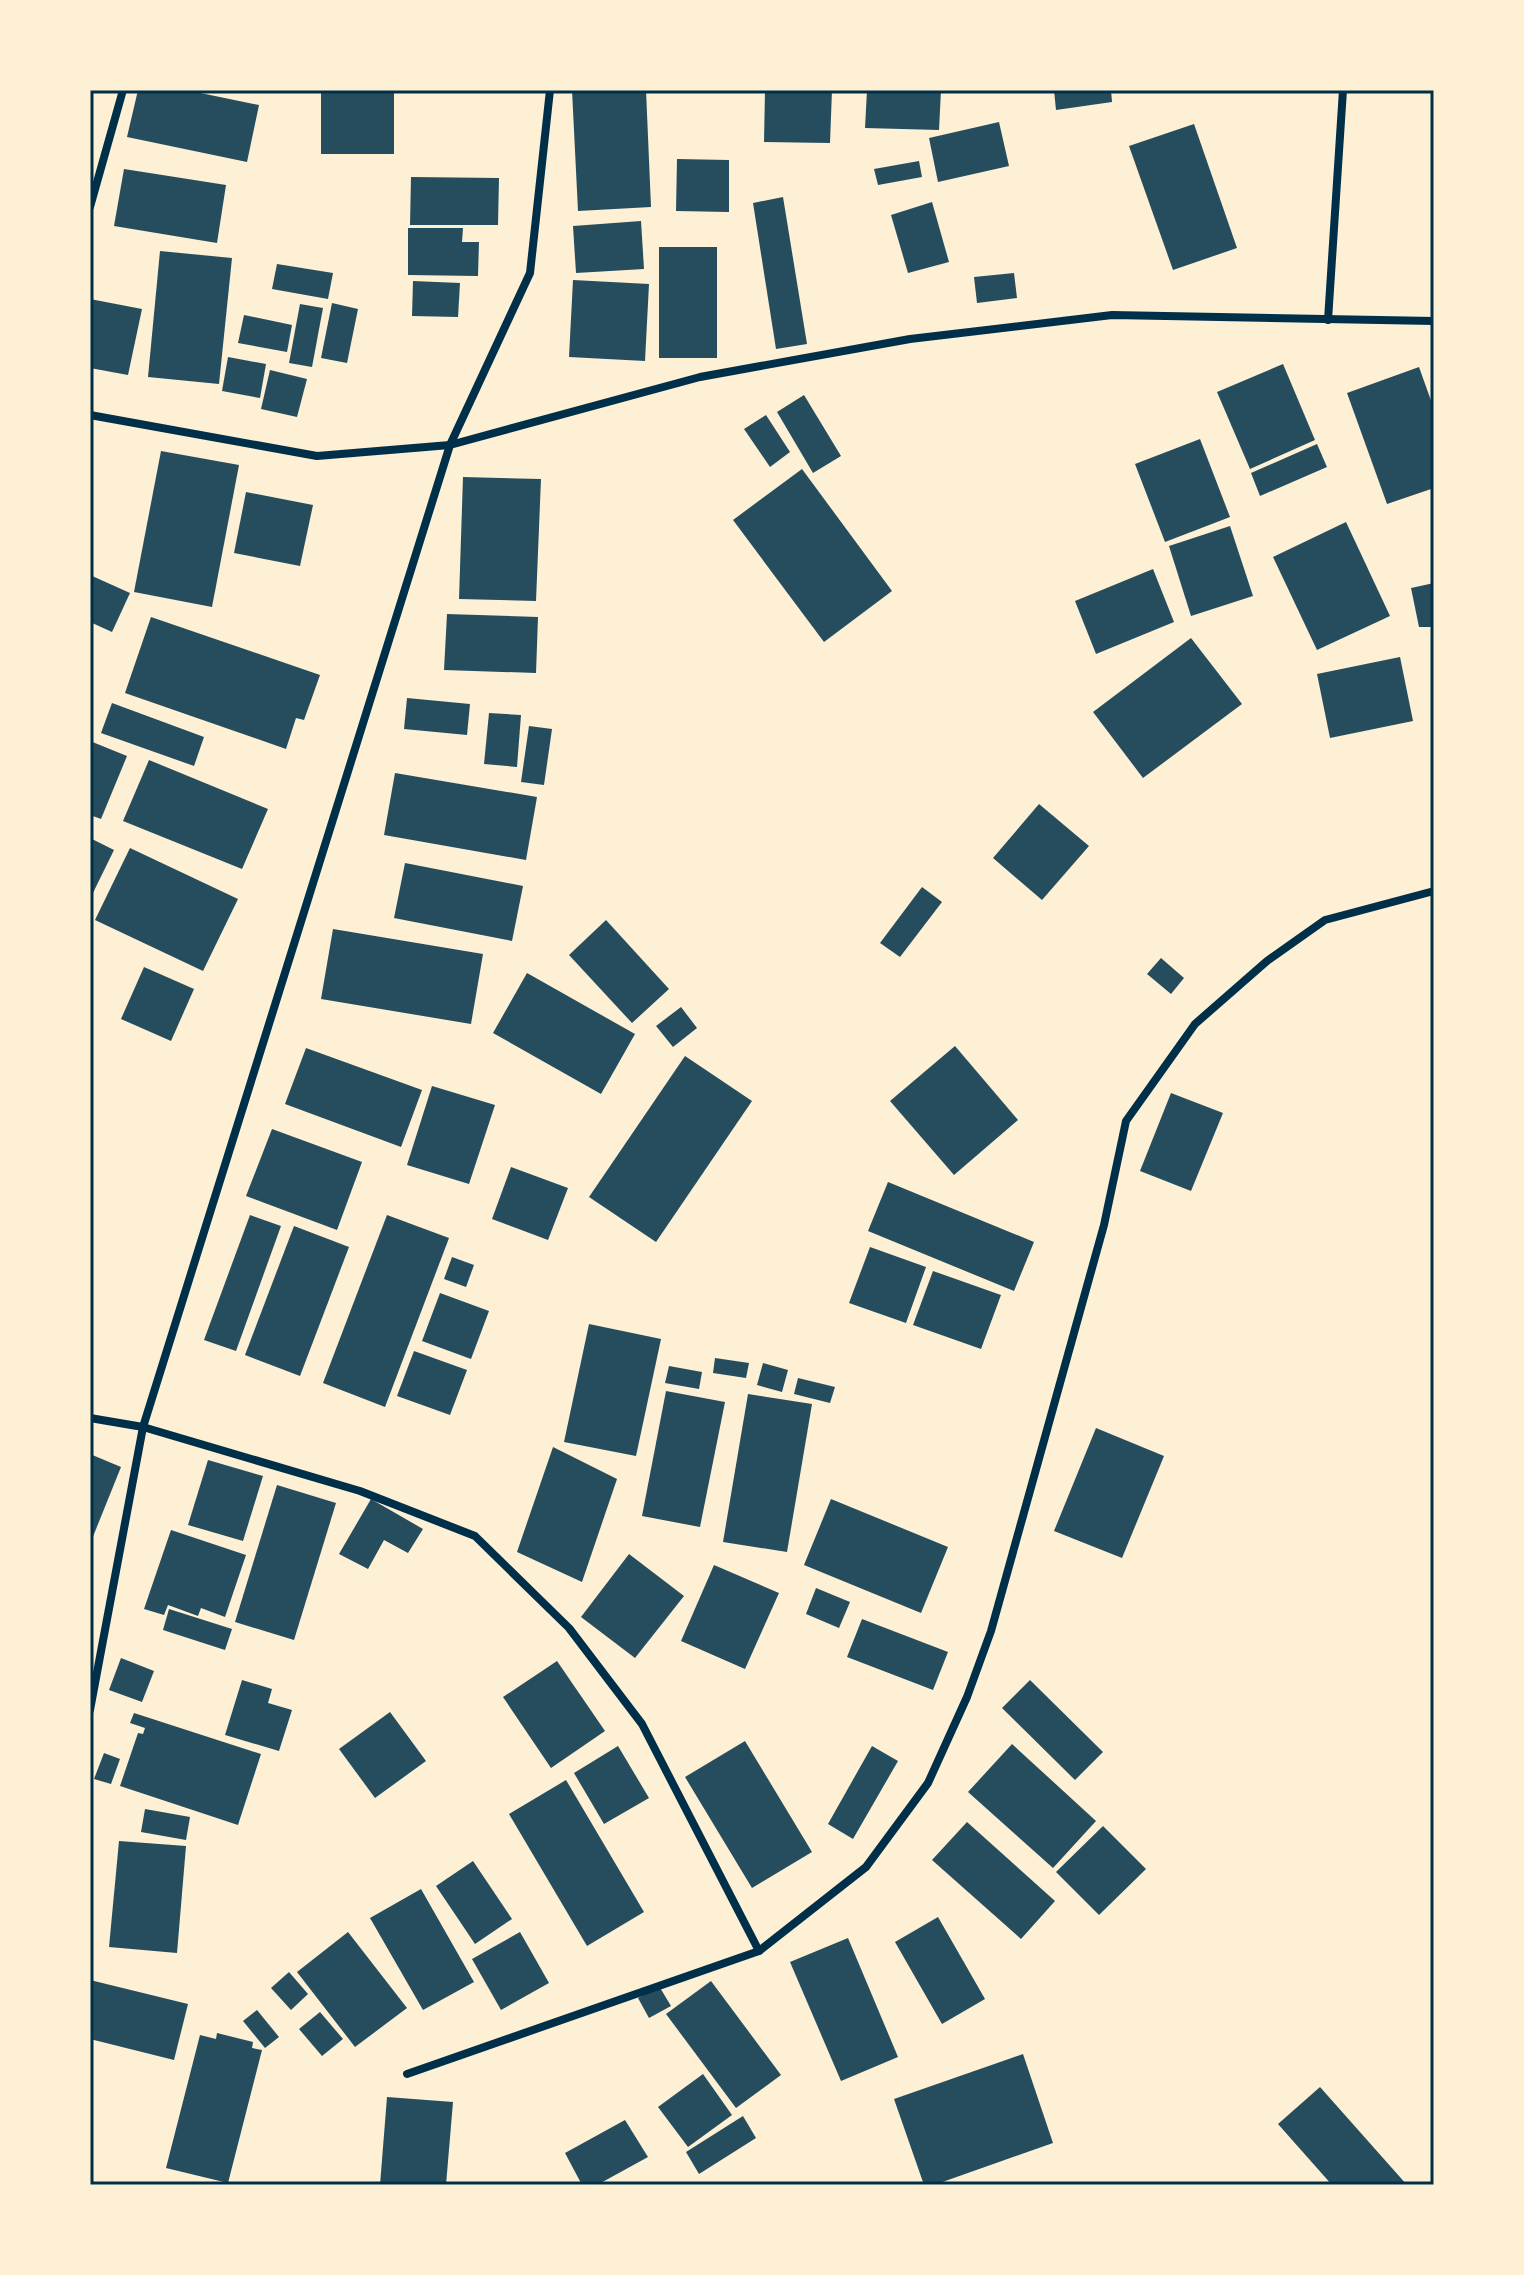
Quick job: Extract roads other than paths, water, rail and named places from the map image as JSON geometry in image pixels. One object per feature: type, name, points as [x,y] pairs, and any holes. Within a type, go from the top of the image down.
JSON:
[{"type":"street","points":[[90,207],[123,90]]},
{"type":"street","points":[[90,1710],[143,1427],[450,445],[530,273],[550,90]]},
{"type":"street","points":[[1328,320],[1343,90]]},
{"type":"street","points":[[90,415],[317,456],[450,445],[700,377],[910,339],[1112,315],[1434,321]]},
{"type":"street","points":[[407,2074],[759,1951],[866,1867],[928,1783],[967,1697],[991,1631],[1104,1225],[1126,1121],[1195,1024],[1267,961],[1325,920],[1434,891]]},
{"type":"street","points":[[90,1418],[143,1427],[360,1491],[475,1536],[569,1628],[642,1724],[759,1951]]}]
